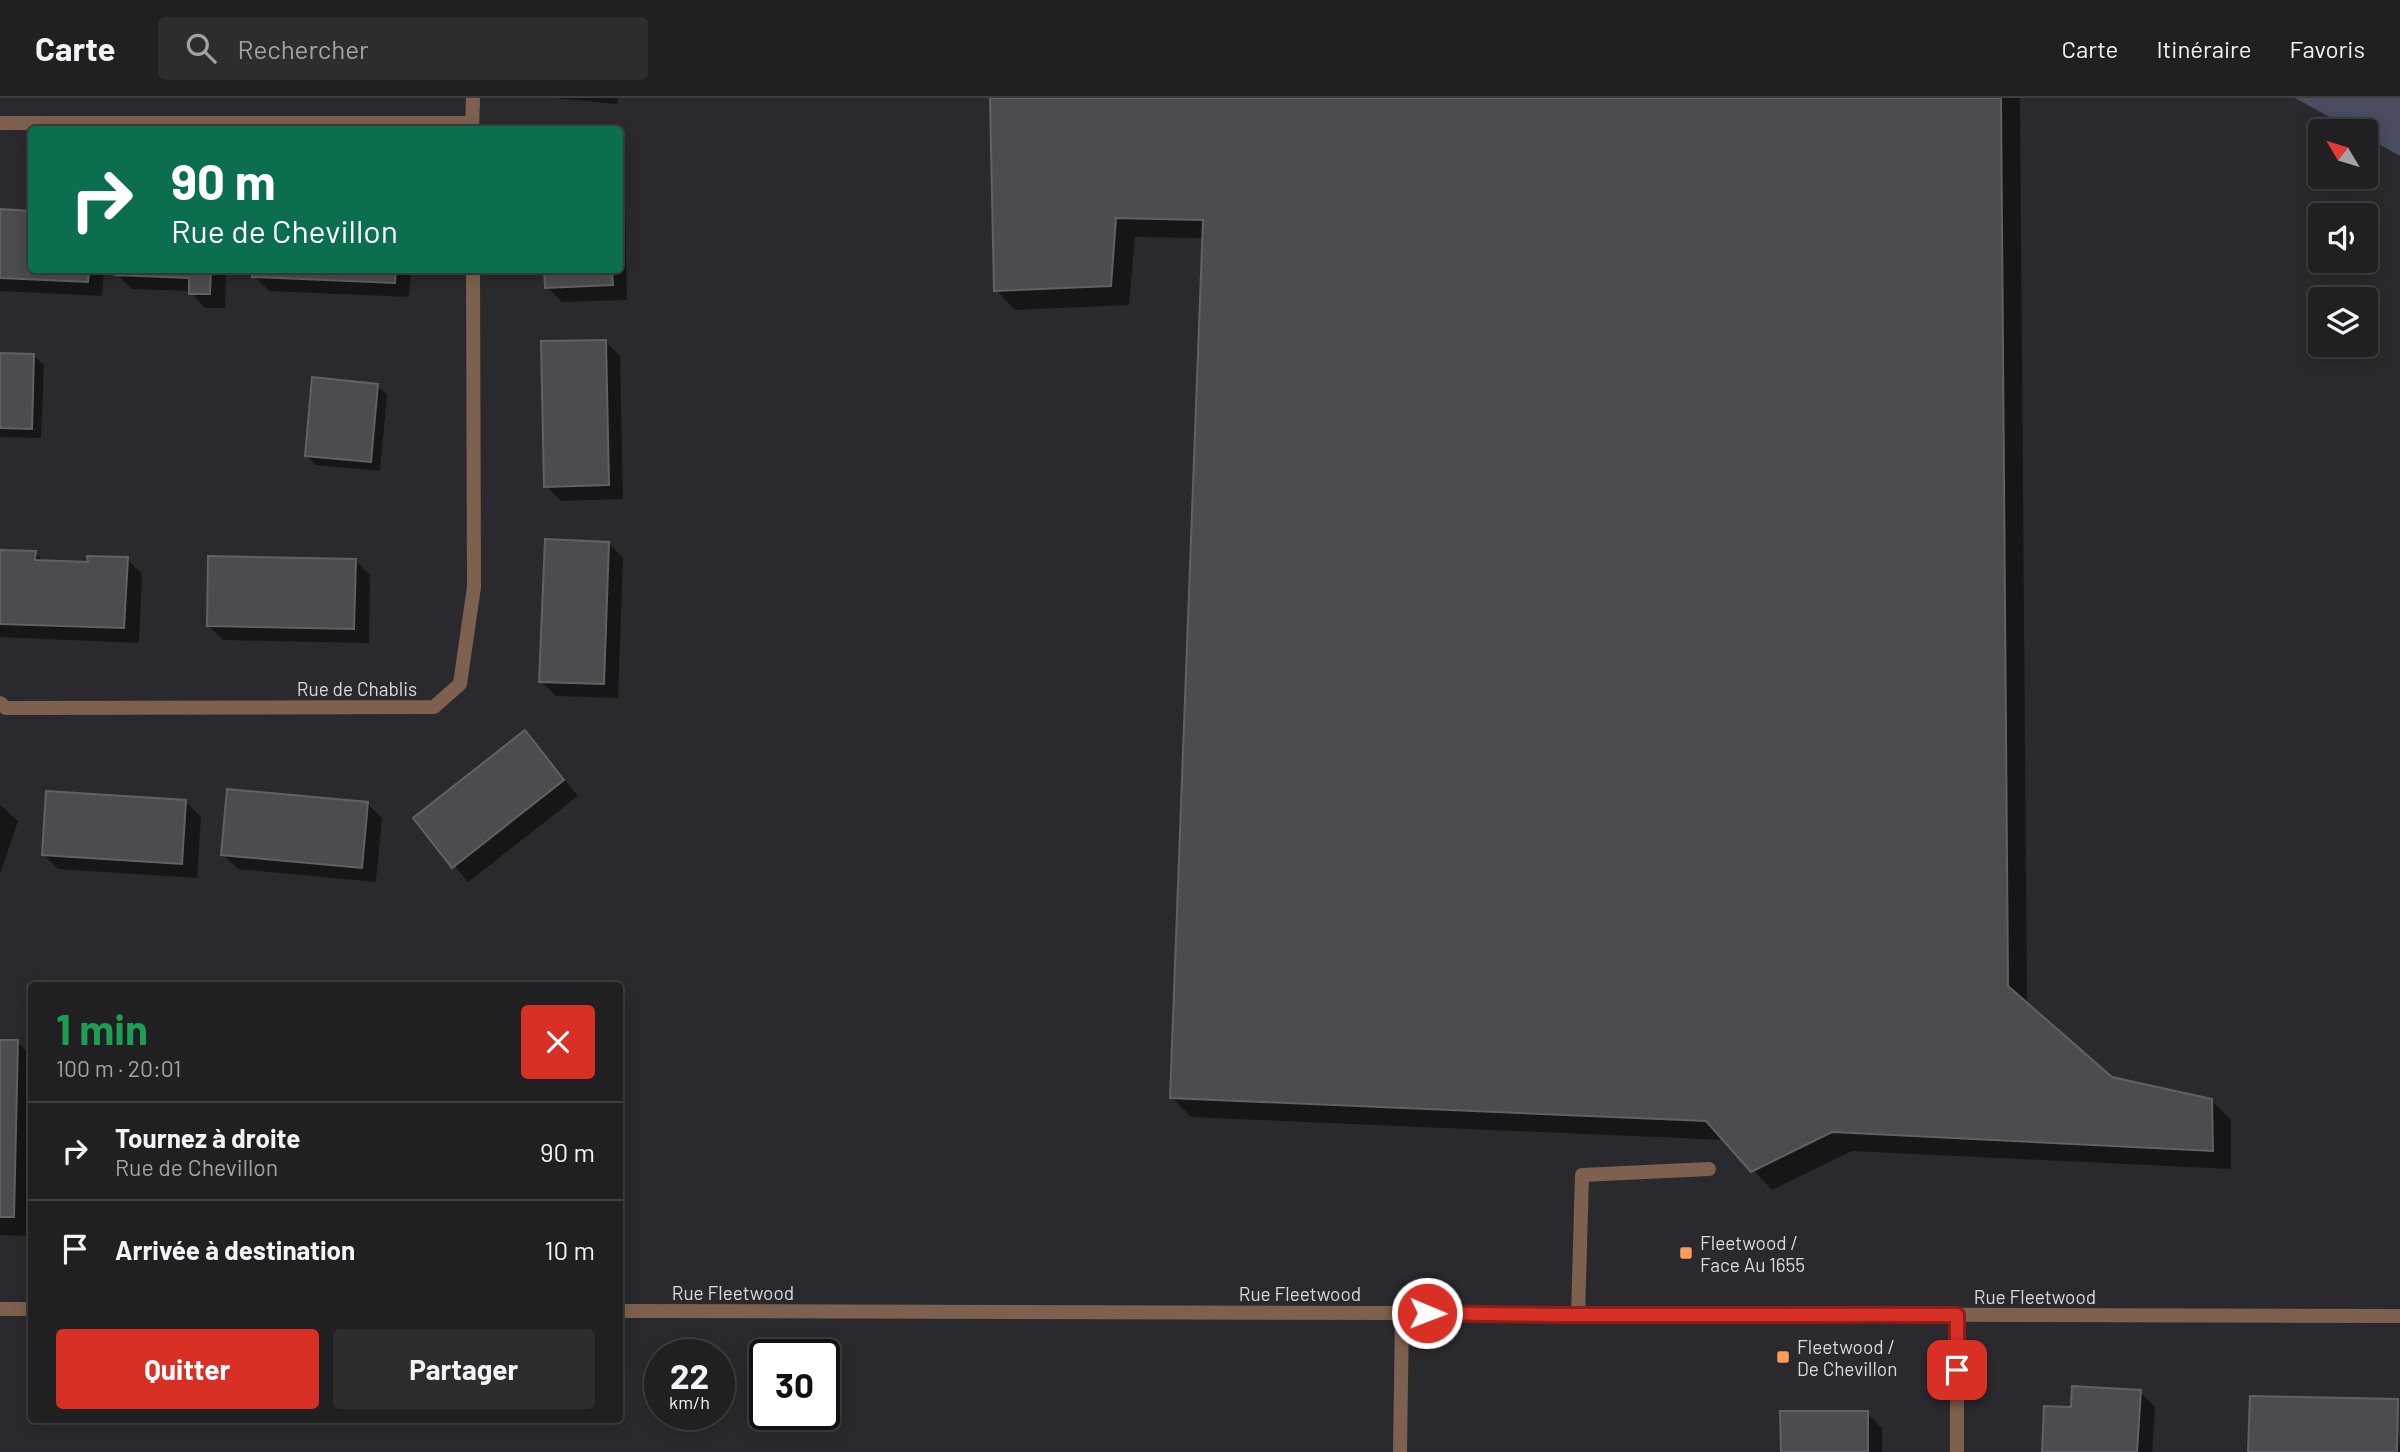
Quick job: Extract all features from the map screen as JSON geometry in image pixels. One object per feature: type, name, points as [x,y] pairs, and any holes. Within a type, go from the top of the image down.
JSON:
[{"type":"street","points":[[0,123],[472,126],[473,98]]},
{"type":"street","name":"Rue de Chablis","points":[[0,702],[6,708],[434,707],[460,684],[474,587],[473,273]]},
{"type":"street","points":[[1578,1316],[1582,1175],[1709,1169]]},
{"type":"street","points":[[0,1309],[28,1309]]},
{"type":"street","name":"Rue Fleetwood","points":[[623,1311],[2400,1317]]},
{"type":"street","points":[[1400,1452],[1402,1313]]},
{"type":"street","points":[[1956,1452],[1957,1315]]},
{"type":"shaded area","points":[[2295,98],[2400,98],[2400,156],[2378,144],[2378,119],[2333,119]]},
{"type":"building","points":[[990,98],[2001,98],[2008,986],[2112,1077],[2212,1099],[2213,1151],[1832,1132],[1751,1172],[1706,1121],[1170,1098],[1203,220],[1116,218],[1111,286],[994,291]]},
{"type":"building","points":[[0,209],[28,211],[28,273],[89,273],[88,282],[0,278]]},
{"type":"building","points":[[211,273],[210,294],[189,294],[189,278],[115,275]]},
{"type":"building","points":[[253,273],[396,273],[395,283],[252,277]]},
{"type":"building","points":[[544,273],[612,273],[613,285],[545,288]]},
{"type":"building","points":[[606,340],[609,485],[544,487],[541,341]]},
{"type":"building","points":[[0,353],[34,354],[32,429],[0,428]]},
{"type":"building","points":[[312,377],[378,384],[371,462],[305,456]]},
{"type":"building","points":[[545,539],[609,542],[604,684],[539,682]]},
{"type":"building","points":[[0,550],[36,551],[35,560],[88,562],[87,556],[128,557],[124,628],[0,624]]},
{"type":"building","points":[[208,556],[356,559],[354,629],[207,626]]},
{"type":"building","points":[[525,730],[564,780],[452,868],[413,818]]},
{"type":"building","points":[[227,789],[368,802],[362,868],[221,855]]},
{"type":"building","points":[[46,791],[186,800],[182,864],[42,855]]},
{"type":"building","points":[[0,1040],[18,1040],[14,1217],[0,1217]]},
{"type":"building","points":[[2072,1386],[2141,1390],[2137,1452],[2042,1452],[2044,1406],[2071,1407]]},
{"type":"building","points":[[2250,1396],[2398,1399],[2397,1452],[2248,1452]]},
{"type":"building","points":[[1780,1411],[1868,1411],[1868,1452],[1781,1452]]},
{"type":"place","name":"Fleetwood / Face Au 1655","points":[[1686,1253]]},
{"type":"place","name":"Fleetwood / De Chevillon","points":[[1783,1357]]},
{"type":"route","points":[[1427,1313],[1611,1317],[1693,1314],[1957,1315],[1957,1370]]}]
